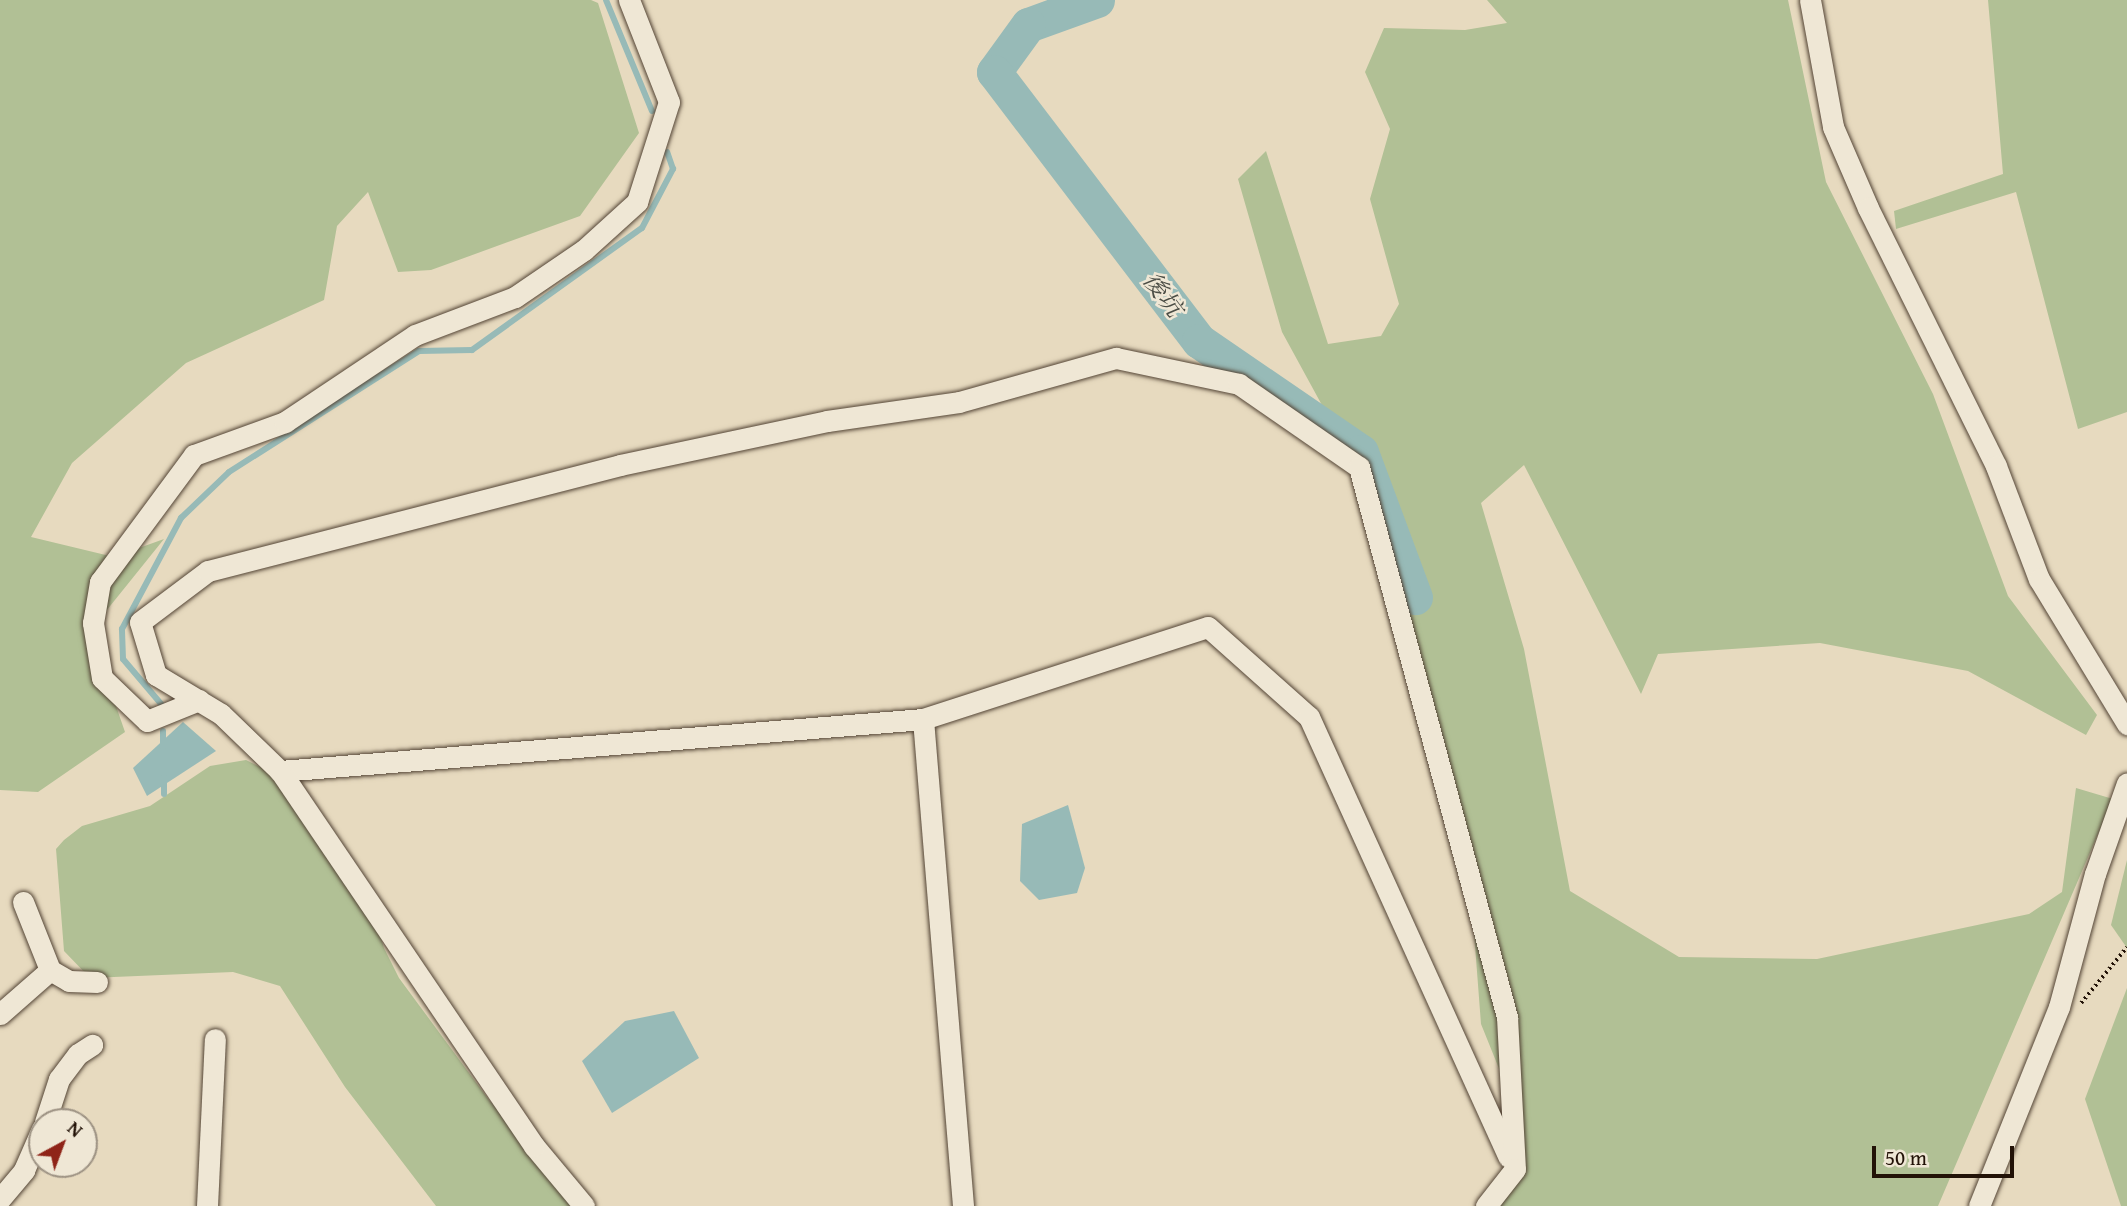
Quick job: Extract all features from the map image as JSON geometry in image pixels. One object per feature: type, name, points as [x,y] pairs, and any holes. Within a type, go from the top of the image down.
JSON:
[{"type":"street","points":[[199,700],[147,721],[102,678],[93,623],[100,582],[194,454],[285,422],[415,335],[515,297],[584,250],[637,202],[669,102],[629,0]]},
{"type":"street","points":[[1810,0],[1833,127],[1868,208],[1996,466],[2039,579],[2127,724]]},
{"type":"street","points":[[584,1206],[534,1146],[281,771],[221,714],[156,675],[141,622],[208,571],[621,465],[827,421],[959,402],[1116,358],[1239,384],[1359,467],[1507,1017],[1515,1169],[1486,1206]]},
{"type":"street","points":[[281,771],[923,719],[1208,627],[1309,717],[1515,1169]]},
{"type":"street","points":[[923,719],[963,1206]]},
{"type":"street","points":[[1979,1206],[2060,1007],[2095,874],[2127,783]]},
{"type":"street","points":[[23,902],[50,970],[69,981],[97,982]]},
{"type":"street","points":[[0,1014],[50,970]]},
{"type":"street","points":[[206,1206],[215,1039]]},
{"type":"street","points":[[50,1108],[59,1079],[78,1054],[92,1045]]},
{"type":"street","points":[[0,1199],[24,1170],[28,1161]]},
{"type":"path","points":[[2073,1010],[2127,947]]},
{"type":"green space","points":[[0,0],[591,0],[598,3],[639,133],[580,216],[431,270],[398,272],[368,192],[337,226],[324,300],[186,363],[72,463],[31,537],[114,557],[164,539],[90,631],[125,732],[38,792],[0,790]]},
{"type":"green space","points":[[1487,0],[1788,0],[1826,182],[1933,394],[2008,596],[2097,715],[2086,735],[1968,671],[1820,643],[1658,654],[1641,694],[1524,465],[1481,503],[1524,649],[1570,891],[1679,957],[1817,959],[2029,914],[2062,892],[2076,788],[2113,799],[1938,1206],[1486,1206],[1515,1169],[1504,1081],[1481,1024],[1471,893],[1382,515],[1282,332],[1238,179],[1266,151],[1328,344],[1381,336],[1399,304],[1370,199],[1390,129],[1365,72],[1384,28],[1465,30],[1507,23]]},
{"type":"green space","points":[[1988,0],[2127,0],[2127,412],[2078,429],[2016,192],[1896,229],[1894,211],[2003,174]]},
{"type":"green space","points":[[246,760],[274,774],[371,903],[384,948],[399,978],[489,1100],[543,1159],[574,1206],[436,1206],[345,1087],[280,986],[233,972],[90,978],[64,951],[56,849],[64,840],[82,826],[150,806],[210,766]]},
{"type":"green space","points":[[2127,860],[2127,948],[2111,925]]},
{"type":"green space","points":[[2127,988],[2127,1206],[2121,1206],[2085,1099]]},
{"type":"water","points":[[183,722],[216,751],[147,796],[133,768]]},
{"type":"water","points":[[1068,805],[1085,868],[1077,893],[1039,900],[1020,881],[1022,824]]},
{"type":"water","points":[[674,1011],[699,1058],[612,1113],[582,1061],[625,1021]]},
{"type":"waterway","points":[[606,0],[652,111]]},
{"type":"waterway","name":"後坑","points":[[1097,0],[1028,25],[994,72],[1199,341],[1361,452],[1415,597]]},
{"type":"waterway","points":[[162,705],[123,659],[122,629],[181,518],[229,472],[419,351],[472,350],[642,228],[673,169],[667,152]]},
{"type":"waterway","points":[[163,731],[163,746]]},
{"type":"waterway","points":[[164,778],[164,794]]}]
